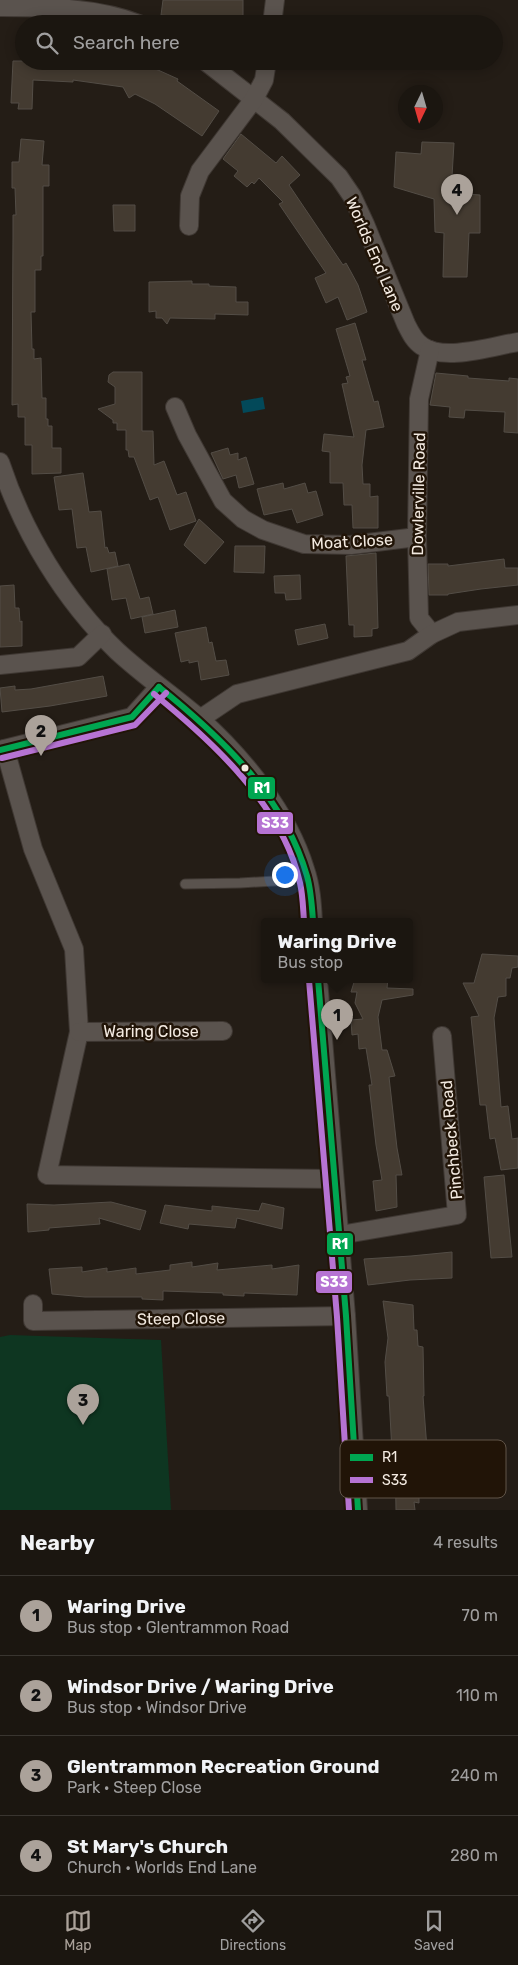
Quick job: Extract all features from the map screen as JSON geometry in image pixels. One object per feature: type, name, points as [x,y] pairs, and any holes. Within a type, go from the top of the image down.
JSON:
[{"type":"street","points":[[273,15],[275,0]]},
{"type":"street","points":[[0,7],[81,5],[111,15]]},
{"type":"street","name":"Worlds End Lane","points":[[217,70],[282,122],[339,177],[352,196],[410,333],[422,346],[430,350]]},
{"type":"street","points":[[189,226],[190,196],[200,171],[254,99],[264,80],[266,70]]},
{"type":"street","points":[[430,350],[448,353],[462,352],[518,342]]},
{"type":"street","name":"Dowlerville Road","points":[[430,350],[419,399],[417,537],[419,618],[432,634]]},
{"type":"street","name":"Moat Close","points":[[175,408],[187,435],[223,500],[243,519],[263,530],[304,544],[322,545],[417,537]]},
{"type":"street","points":[[0,462],[22,516],[49,567],[82,612],[117,651],[200,719],[262,786],[281,816],[302,857],[308,879],[313,918]]},
{"type":"street","points":[[200,719],[237,694],[408,651],[432,634],[458,622],[518,615]]},
{"type":"street","points":[[0,665],[78,657],[102,634]]},
{"type":"street","points":[[159,687],[132,717],[2,750],[33,849],[74,949],[80,1032],[47,1175],[334,1179]]},
{"type":"street","points":[[318,983],[340,1235],[354,1440]]},
{"type":"street","name":"Waring Close","points":[[80,1032],[223,1031]]},
{"type":"street","name":"Pinchbeck Road","points":[[340,1235],[457,1215],[442,1036]]},
{"type":"street","name":"Steep Close","points":[[33,1304],[33,1321],[346,1316]]},
{"type":"lane","points":[[185,884],[308,879]]},
{"type":"green space","points":[[10,1335],[161,1340],[171,1510],[0,1510],[0,1337]]},
{"type":"water","points":[[263,397],[265,409],[243,413],[241,401]]},
{"type":"building","points":[[163,0],[243,0],[243,15],[161,15]]},
{"type":"building","points":[[13,61],[15,61],[15,70],[158,70],[178,79],[177,81],[219,111],[202,136],[155,104],[135,94],[129,98],[123,87],[73,80],[73,82],[33,80],[32,109],[18,109],[19,103],[11,103]]},
{"type":"building","points":[[241,134],[276,163],[282,156],[300,175],[289,185],[343,265],[346,263],[358,285],[367,312],[347,320],[338,297],[326,303],[315,278],[326,273],[279,204],[283,202],[259,178],[254,184],[252,182],[247,187],[234,176],[238,171],[223,159]]},
{"type":"building","points":[[21,139],[44,141],[42,165],[49,165],[49,186],[43,186],[43,256],[41,256],[41,270],[35,270],[35,312],[31,312],[32,349],[34,349],[34,359],[41,358],[42,398],[46,398],[48,426],[52,426],[52,448],[61,448],[61,473],[32,474],[32,445],[25,445],[25,417],[18,417],[18,404],[12,405],[13,215],[16,215],[15,188],[12,188],[12,162],[19,162]]},
{"type":"building","points":[[422,142],[454,143],[451,193],[480,195],[480,233],[469,233],[467,277],[443,277],[444,233],[435,232],[434,199],[394,187],[396,152],[421,154]]},
{"type":"building","points":[[113,205],[135,205],[135,231],[114,231]]},
{"type":"building","points":[[192,281],[192,284],[236,287],[236,302],[248,302],[248,315],[215,314],[215,319],[170,318],[167,324],[162,318],[156,318],[156,311],[149,312],[149,282]]},
{"type":"building","points":[[355,323],[366,360],[362,360],[374,402],[378,401],[384,427],[366,430],[362,465],[363,484],[370,484],[370,497],[378,496],[378,528],[353,528],[352,505],[344,505],[343,483],[330,483],[330,452],[322,451],[324,434],[354,437],[342,384],[348,383],[346,377],[350,376],[336,329]]},
{"type":"building","points":[[113,372],[142,372],[142,431],[153,431],[154,465],[164,461],[177,495],[186,492],[196,521],[170,530],[158,497],[150,500],[134,457],[129,457],[128,450],[126,450],[126,430],[117,430],[117,423],[113,423],[113,420],[98,409],[115,404],[115,387],[108,382],[109,375]]},
{"type":"building","points":[[436,373],[509,381],[509,378],[518,379],[518,433],[504,432],[505,412],[465,410],[464,418],[449,417],[450,407],[430,405]]},
{"type":"building","points":[[228,448],[230,455],[238,453],[238,460],[246,457],[254,484],[239,488],[236,475],[223,479],[211,453]]},
{"type":"building","points":[[83,473],[89,512],[101,511],[105,548],[107,547],[109,553],[115,552],[118,566],[91,572],[86,547],[77,548],[72,509],[59,510],[54,477]]},
{"type":"building","points":[[283,483],[284,489],[305,483],[308,493],[316,491],[323,515],[297,523],[292,509],[264,515],[257,489]]},
{"type":"building","points":[[199,519],[224,542],[205,564],[184,545]]},
{"type":"building","points":[[235,546],[265,546],[264,573],[234,572]]},
{"type":"building","points":[[376,553],[378,628],[372,629],[372,636],[354,637],[354,625],[349,625],[346,556]]},
{"type":"building","points":[[504,559],[505,568],[518,568],[518,585],[448,595],[429,595],[428,564],[448,564],[448,566]]},
{"type":"building","points":[[129,564],[140,599],[149,597],[153,614],[131,619],[126,598],[112,600],[107,569]]},
{"type":"building","points":[[300,575],[301,599],[286,600],[285,593],[275,593],[274,576]]},
{"type":"building","points":[[14,585],[15,608],[19,608],[20,622],[22,621],[22,646],[0,647],[0,586]]},
{"type":"building","points":[[175,610],[178,627],[145,633],[142,617]]},
{"type":"building","points":[[325,624],[328,638],[298,645],[295,630]]},
{"type":"building","points":[[206,627],[209,643],[212,642],[216,661],[226,660],[229,675],[201,680],[198,661],[189,663],[189,660],[181,662],[175,633]]},
{"type":"building","points":[[103,676],[107,696],[2,712],[0,688],[15,686],[15,690],[31,689]]},
{"type":"building","points":[[482,954],[518,956],[518,967],[512,968],[510,978],[506,978],[506,996],[498,997],[494,1018],[501,1107],[508,1106],[512,1139],[518,1138],[518,1168],[501,1170],[495,1138],[490,1139],[486,1105],[480,1105],[471,1017],[479,1016],[463,983],[474,983]]},
{"type":"building","points":[[354,983],[388,983],[387,988],[413,989],[413,995],[382,1000],[378,1017],[382,1050],[387,1050],[395,1076],[389,1077],[402,1175],[396,1175],[397,1207],[376,1211],[373,1181],[382,1180],[369,1085],[372,1085],[366,1048],[359,1049],[358,1034],[352,1035],[351,1020],[363,1019],[355,1003],[357,992],[351,992]]},
{"type":"building","points":[[504,1175],[512,1257],[491,1258],[484,1177]]},
{"type":"building","points":[[111,1202],[146,1211],[140,1230],[99,1218],[100,1224],[49,1228],[49,1230],[28,1232],[27,1204],[54,1205]]},
{"type":"building","points":[[262,1203],[284,1208],[282,1229],[237,1218],[235,1228],[189,1224],[188,1229],[160,1223],[165,1205],[212,1211],[212,1206],[259,1211]]},
{"type":"building","points":[[452,1252],[452,1278],[368,1285],[364,1259]]},
{"type":"building","points":[[192,1262],[192,1267],[218,1263],[217,1270],[272,1265],[272,1269],[299,1265],[297,1295],[244,1293],[244,1296],[223,1295],[223,1293],[163,1291],[163,1300],[142,1299],[142,1297],[85,1297],[52,1294],[49,1269],[82,1267],[82,1272],[107,1268],[107,1272],[136,1268],[136,1274],[170,1270],[170,1265]]},
{"type":"building","points":[[383,1301],[413,1305],[414,1330],[417,1330],[418,1346],[423,1347],[423,1396],[426,1440],[391,1440],[385,1362],[388,1338]]},
{"type":"building","points":[[396,1498],[419,1498],[419,1503],[414,1502],[415,1510],[396,1510]]},
{"type":"transit line","name":"R1","points":[[159,687],[205,726],[248,770],[266,794],[283,820],[297,847],[307,876],[313,918]]},
{"type":"transit line","name":"R1","points":[[0,750],[132,717],[159,687]]},
{"type":"transit line","name":"S33","points":[[2,758],[135,725],[166,693]]},
{"type":"transit line","name":"S33","points":[[154,694],[221,754],[262,802],[278,828],[291,855],[300,883],[304,918]]},
{"type":"transit line","name":"S33","points":[[309,983],[337,1317],[345,1440]]},
{"type":"transit line","name":"R1","points":[[318,983],[346,1316],[354,1440]]},
{"type":"transit line","name":"S33","points":[[348,1498],[349,1510]]},
{"type":"transit line","name":"R1","points":[[357,1498],[358,1510]]},
{"type":"place","name":"St Mary's Church","points":[[457,215]]},
{"type":"place","name":"Windsor Drive / Waring Drive","points":[[41,756]]},
{"type":"place","name":"Waring Drive","points":[[337,1040]]},
{"type":"place","name":"Glentrammon Recreation Ground","points":[[83,1425]]}]
